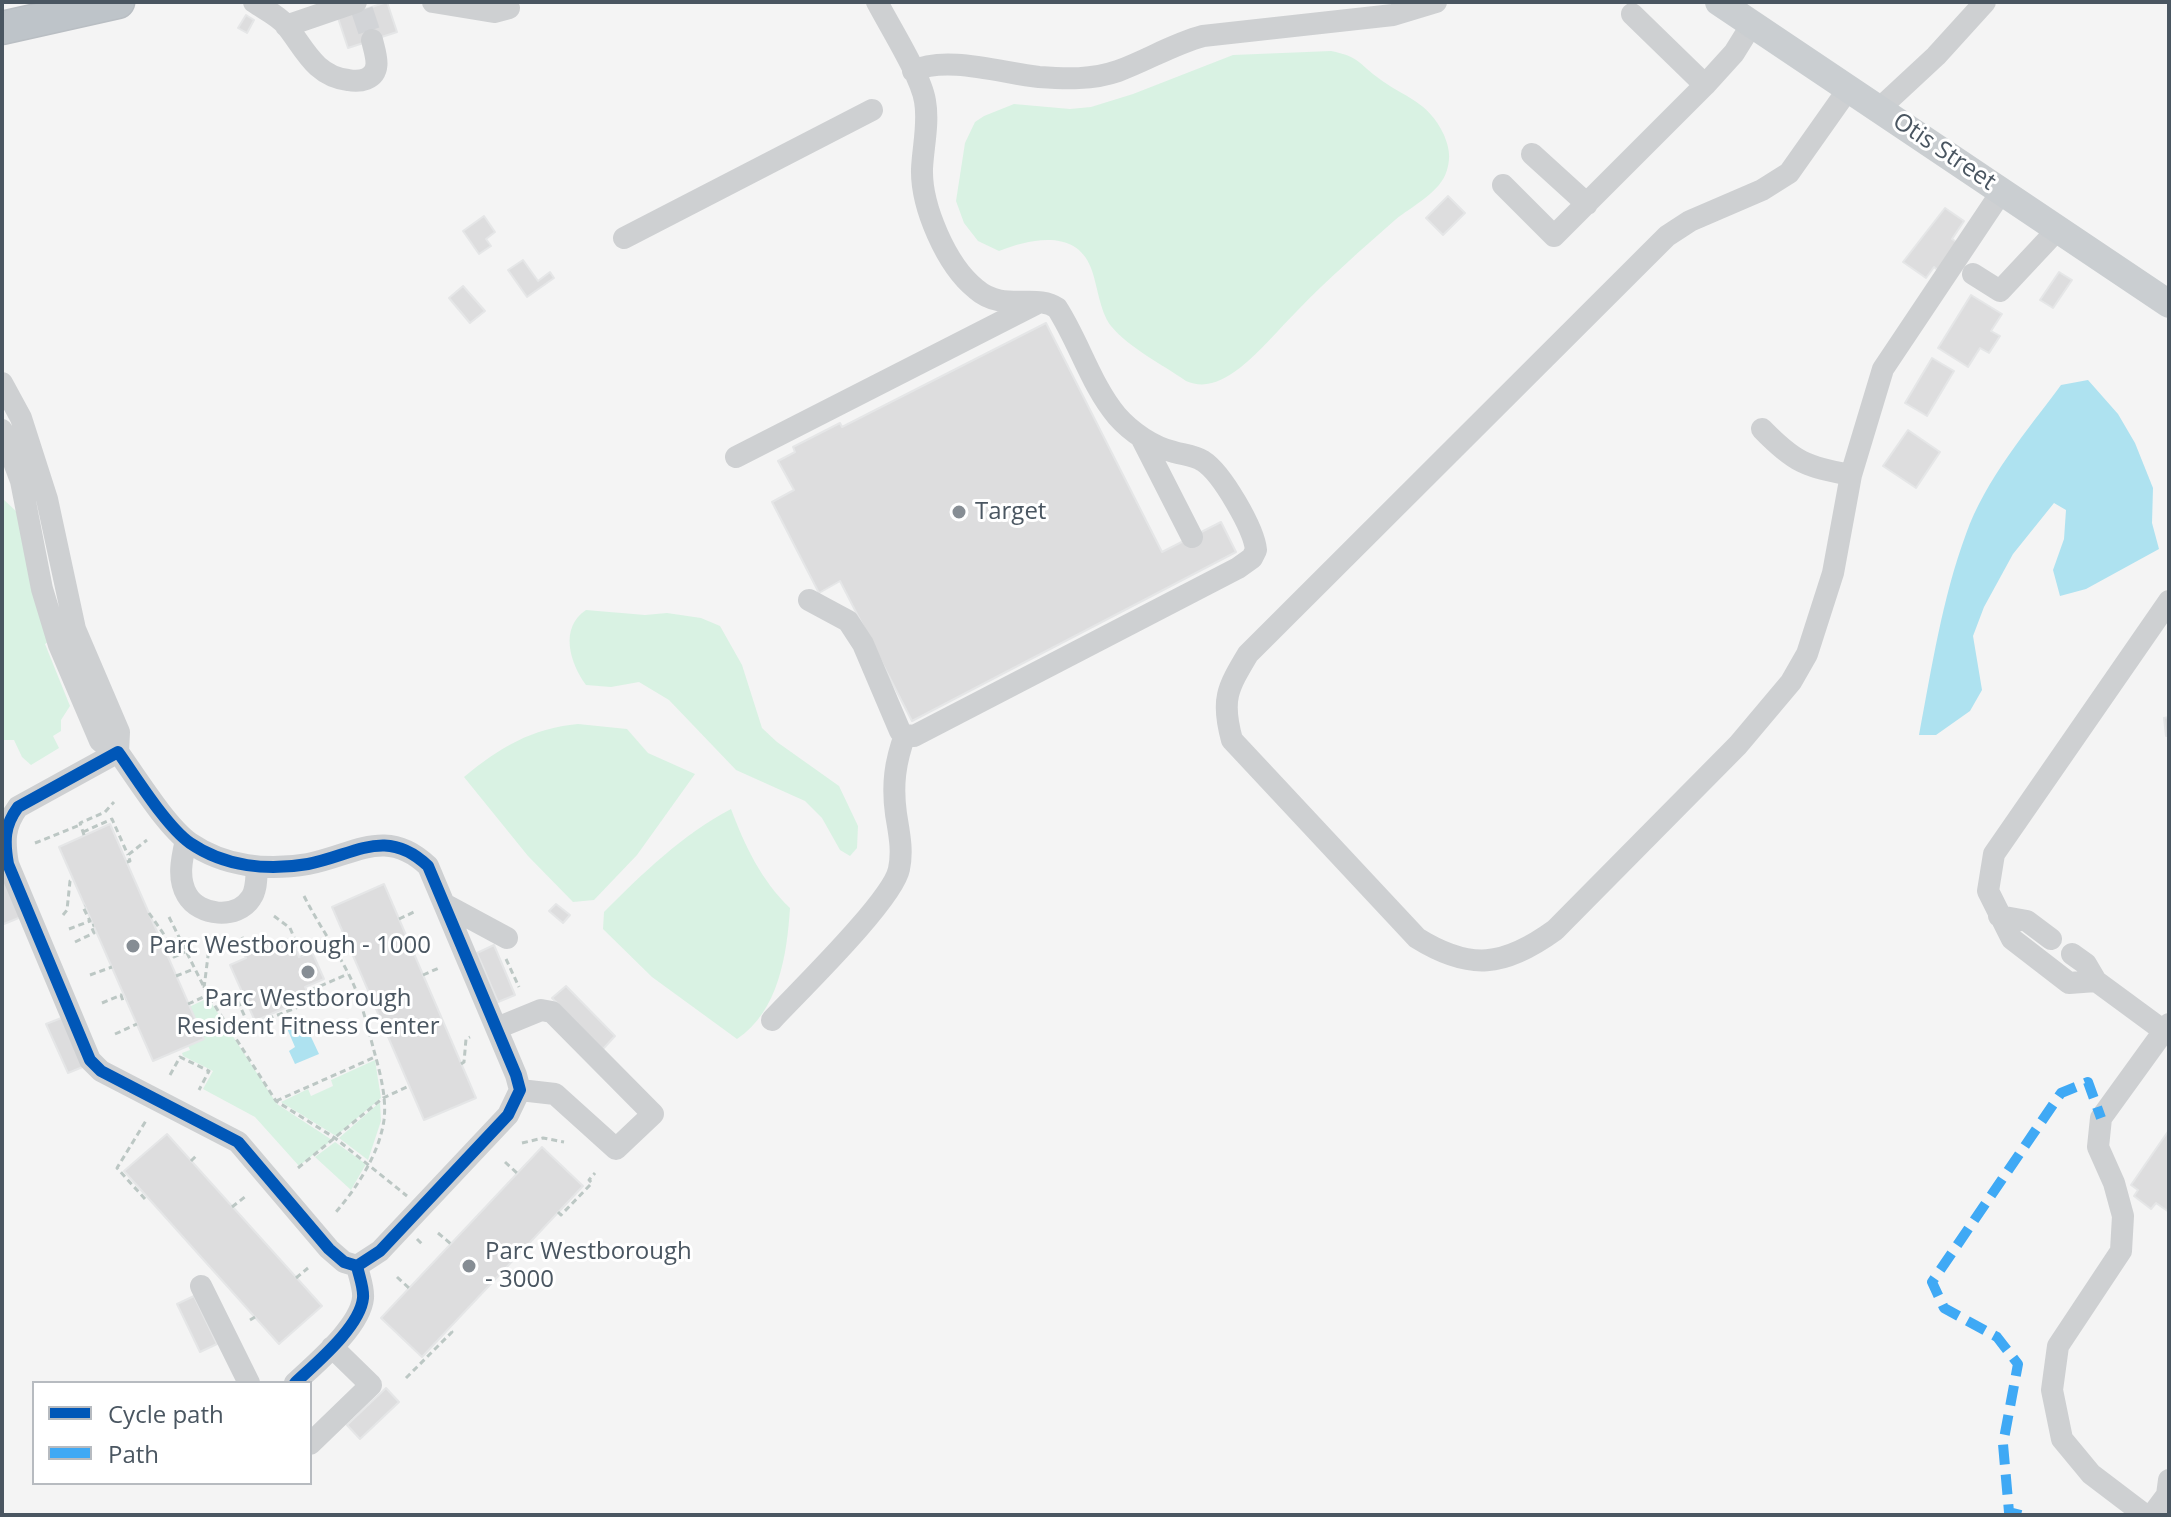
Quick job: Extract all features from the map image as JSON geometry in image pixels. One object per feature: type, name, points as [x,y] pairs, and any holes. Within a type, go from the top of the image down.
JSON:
[{"type":"highway","points":[[2,28],[118,2]]},
{"type":"main road","name":"Otis Street","points":[[1719,2],[2169,304]]},
{"type":"street","points":[[254,2],[286,26],[304,53],[334,78],[355,81],[374,74],[377,67],[372,40]]},
{"type":"street","points":[[433,2],[494,12],[509,8]]},
{"type":"street","points":[[877,2],[925,100],[922,172],[925,198],[938,233],[990,328]]},
{"type":"street","points":[[913,71],[931,63],[1040,77],[1089,78],[1119,71],[1163,49],[1203,36],[1393,15],[1436,2]]},
{"type":"street","points":[[1880,108],[1936,56],[1985,2]]},
{"type":"street","points":[[286,26],[359,5]]},
{"type":"street","points":[[1632,14],[1705,85]]},
{"type":"street","points":[[1503,185],[1554,236],[1705,85],[1734,53],[1752,24]]},
{"type":"street","points":[[1849,88],[1789,173],[1762,190],[1690,221],[1667,236],[1248,654],[1231,683],[1225,713],[1232,740],[1417,938],[1441,953],[1461,960],[1483,961],[1534,945],[1555,930],[1738,745],[1791,682],[1807,654],[1833,573],[1851,475],[1883,369],[2002,191]]},
{"type":"street","points":[[624,238],[872,110]]},
{"type":"street","points":[[1532,154],[1587,204]]},
{"type":"street","points":[[1973,274],[2000,291],[2058,229]]},
{"type":"street","points":[[809,600],[848,621],[863,644],[899,729],[905,735],[917,735],[1252,558],[1257,547],[1232,496],[1206,463],[1157,446],[1116,415],[1057,308],[1040,302],[998,301],[985,297],[965,279]]},
{"type":"street","points":[[736,457],[1040,302]]},
{"type":"street","points":[[2,383],[21,418],[47,499],[75,629],[119,732],[118,752]]},
{"type":"street","points":[[1762,429],[1783,451],[1808,466],[1851,475]]},
{"type":"street","points":[[2,430],[21,481],[42,589],[59,645],[100,741],[118,752],[186,840],[213,855],[257,868],[306,864],[369,845],[390,844],[407,850],[428,866],[497,1028],[520,1090],[508,1115],[380,1251],[357,1266]]},
{"type":"street","points":[[1141,436],[1192,537]]},
{"type":"street","points":[[2096,981],[2069,983],[2012,939],[1988,891],[1994,854],[2169,601]]},
{"type":"street","points":[[772,1020],[874,909],[898,874],[901,833],[894,768],[905,735]]},
{"type":"street","points":[[118,752],[18,807],[8,820],[4,841],[8,864],[90,1060],[101,1071],[238,1142],[329,1249],[344,1262],[357,1266]]},
{"type":"street","points":[[186,840],[182,860],[183,885],[196,906],[209,912],[221,913],[246,904],[253,897],[257,868]]},
{"type":"street","points":[[444,904],[507,938]]},
{"type":"street","points":[[1999,916],[2027,921],[2051,939]]},
{"type":"street","points":[[2072,954],[2086,964],[2096,981],[2166,1028],[2101,1118],[2098,1147],[2114,1183],[2123,1216],[2121,1251],[2058,1346],[2052,1390],[2062,1439],[2091,1474],[2145,1515]]},
{"type":"street","points":[[497,1028],[541,1010],[552,1012],[653,1114],[616,1149],[555,1094],[520,1090]]},
{"type":"street","points":[[297,1381],[332,1347],[361,1306],[363,1294],[357,1266]]},
{"type":"street","points":[[201,1286],[248,1381]]},
{"type":"street","points":[[312,1442],[371,1385],[332,1347]]},
{"type":"street","points":[[2152,1515],[2167,1495],[2169,1480]]},
{"type":"path","points":[[35,843],[81,825],[105,812],[114,802]]},
{"type":"path","points":[[81,825],[84,834],[112,819],[128,855],[130,861],[127,862]]},
{"type":"path","points":[[128,855],[147,840]]},
{"type":"path","points":[[63,915],[67,910],[70,881],[73,879]]},
{"type":"path","points":[[304,896],[349,974],[359,998],[377,1057],[383,1098],[383,1122],[369,1164],[351,1195],[336,1212]]},
{"type":"path","points":[[69,929],[90,921],[85,906]]},
{"type":"path","points":[[399,919],[414,912]]},
{"type":"path","points":[[149,913],[174,957],[185,952]]},
{"type":"path","points":[[274,916],[290,928],[302,956]]},
{"type":"path","points":[[169,917],[208,995],[276,1101],[335,1138],[413,1201]]},
{"type":"path","points":[[75,942],[94,933],[91,926],[94,925]]},
{"type":"path","points":[[242,937],[248,949]]},
{"type":"path","points":[[507,938],[500,948],[519,987]]},
{"type":"path","points":[[204,988],[210,940]]},
{"type":"path","points":[[333,946],[346,940]]},
{"type":"path","points":[[90,975],[112,967]]},
{"type":"path","points":[[423,975],[439,968]]},
{"type":"path","points":[[176,976],[194,969]]},
{"type":"path","points":[[232,1033],[314,1001],[309,991],[349,974]]},
{"type":"path","points":[[242,992],[235,995],[249,1026]]},
{"type":"path","points":[[102,1003],[121,995],[123,1001],[126,1000]]},
{"type":"path","points":[[188,1004],[208,995]]},
{"type":"path","points":[[115,1034],[137,1024]]},
{"type":"path","points":[[461,1064],[464,1062],[466,1039],[470,1037]]},
{"type":"path","points":[[178,1051],[180,1057],[209,1071],[199,1090]]},
{"type":"path","points":[[170,1075],[180,1057]]},
{"type":"path","points":[[276,1101],[377,1057]]},
{"type":"path","points":[[298,1168],[383,1098],[409,1086]]},
{"type":"path","points":[[145,1199],[117,1168],[152,1111]]},
{"type":"path","points":[[522,1143],[543,1138],[564,1142]]},
{"type":"path","points":[[191,1161],[198,1154]]},
{"type":"path","points":[[505,1162],[517,1173]]},
{"type":"path","points":[[558,1212],[561,1215],[592,1183],[589,1180],[595,1173]]},
{"type":"path","points":[[232,1207],[246,1196]]},
{"type":"path","points":[[438,1233],[451,1244]]},
{"type":"path","points":[[296,1278],[308,1268]]},
{"type":"path","points":[[397,1277],[409,1288]]},
{"type":"path","points":[[250,1320],[255,1317]]},
{"type":"path","points":[[406,1378],[452,1332],[449,1329]]},
{"type":"green space","points":[[1331,51],[1357,60],[1431,114],[1447,144],[1447,170],[1432,192],[1345,264],[1263,347],[1221,380],[1208,384],[1186,381],[1118,334],[1104,313],[1091,268],[1075,247],[1051,240],[1024,243],[999,251],[978,241],[964,223],[956,201],[965,143],[975,122],[984,116],[1014,104],[1070,109],[1091,107],[1233,55]]},
{"type":"green space","points":[[2,498],[18,513],[50,641],[45,644],[70,706],[61,720],[61,731],[53,736],[59,748],[31,765],[22,757],[14,740],[2,740]]},
{"type":"green space","points":[[586,610],[645,615],[667,613],[701,618],[720,626],[742,665],[762,728],[839,786],[858,826],[857,848],[850,856],[840,850],[822,818],[805,801],[736,770],[669,700],[639,682],[611,687],[586,685],[575,667],[570,636],[572,626]]},
{"type":"green space","points":[[578,724],[627,729],[648,753],[695,774],[637,855],[594,900],[573,902],[528,856],[464,777],[517,741],[546,730]]},
{"type":"green space","points":[[731,809],[755,862],[790,908],[778,980],[763,1013],[737,1039],[652,977],[603,929],[604,912],[633,883],[680,843]]},
{"type":"green space","points":[[208,998],[277,1104],[332,1140],[299,1166],[255,1117],[203,1089],[213,1071],[183,1056],[182,1053],[190,1050],[188,1046],[204,1039],[189,1007]]},
{"type":"green space","points":[[375,1060],[381,1098],[336,1136],[281,1102],[308,1089],[311,1096],[333,1086],[331,1080]]},
{"type":"green space","points":[[380,1102],[381,1121],[368,1160],[339,1138]]},
{"type":"green space","points":[[335,1142],[366,1164],[351,1190],[315,1157]]},
{"type":"water","points":[[2088,380],[2118,414],[2135,443],[2153,488],[2152,523],[2159,549],[2086,589],[2060,596],[2053,570],[2064,539],[2066,510],[2054,503],[2013,554],[1984,607],[1973,636],[1982,690],[1970,711],[1936,735],[1919,735],[1944,608],[1974,514],[2008,456],[2061,385]]},
{"type":"water","points":[[304,1022],[319,1054],[295,1064],[289,1051],[295,1047],[286,1026]]},
{"type":"building","points":[[387,2],[397,32],[348,48],[338,18]]},
{"type":"building","points":[[246,15],[254,20],[247,33],[238,28]]},
{"type":"building","points":[[1448,196],[1465,213],[1443,235],[1426,218]]},
{"type":"building","points":[[1945,208],[1964,221],[1952,239],[1958,243],[1939,271],[1934,267],[1926,278],[1903,262]]},
{"type":"building","points":[[484,216],[495,232],[486,239],[491,246],[479,254],[463,231]]},
{"type":"building","points":[[523,260],[538,281],[550,272],[554,278],[527,297],[508,270]]},
{"type":"building","points":[[2059,272],[2072,280],[2053,308],[2040,300]]},
{"type":"building","points":[[463,286],[485,311],[470,323],[449,298]]},
{"type":"building","points":[[1971,295],[2002,314],[1991,331],[2000,336],[1989,353],[1980,348],[1968,367],[1938,348]]},
{"type":"building","name":"Target","points":[[1046,323],[1162,552],[1221,522],[1236,552],[912,721],[840,581],[819,593],[772,502],[794,490],[778,461],[795,452],[793,447],[840,423],[842,427]]},
{"type":"building","points":[[1932,358],[1954,371],[1927,416],[1905,403]]},
{"type":"building","points":[[1908,430],[1940,452],[1916,488],[1883,466]]},
{"type":"building","points":[[2169,717],[2169,736],[2166,736],[2164,718]]},
{"type":"building","name":"Parc Westborough - 1000","points":[[110,824],[204,1039],[153,1061],[59,847]]},
{"type":"building","points":[[2,871],[21,917],[4,924],[2,921]]},
{"type":"building","points":[[384,884],[476,1098],[424,1120],[332,907]]},
{"type":"building","points":[[556,904],[570,915],[563,923],[549,911]]},
{"type":"building","points":[[291,938],[299,957],[312,952],[324,979],[305,987],[310,997],[255,1021],[230,965],[246,958],[243,951],[267,941],[270,947]]},
{"type":"building","points":[[494,945],[515,995],[498,1002],[477,953]]},
{"type":"building","points":[[566,986],[615,1036],[603,1049],[552,998]]},
{"type":"building","points":[[64,1017],[85,1066],[68,1073],[46,1024]]},
{"type":"building","points":[[2169,1130],[2169,1212],[2156,1203],[2151,1209],[2134,1196],[2138,1190],[2131,1185]]},
{"type":"building","points":[[167,1134],[322,1306],[279,1344],[124,1171]]},
{"type":"building","name":"Parc Westborough - 3000","points":[[542,1147],[583,1186],[422,1357],[381,1318]]},
{"type":"building","points":[[194,1296],[217,1344],[200,1352],[177,1304]]},
{"type":"building","points":[[386,1388],[399,1402],[360,1439],[347,1425]]},
{"type":"tunnel","points":[[362,10],[372,40]]},
{"type":"marked path","points":[[2021,1515],[2009,1512],[2003,1444],[2018,1364],[1997,1337],[1944,1308],[1932,1282],[2061,1093],[2088,1082],[2101,1118]]},
{"type":"cycle path","points":[[118,752],[171,825],[190,843],[218,857],[262,867],[293,866],[384,845],[413,854],[428,866],[520,1090],[508,1115],[380,1251],[357,1266],[344,1262],[329,1249],[238,1142],[101,1071],[90,1060],[8,864],[6,834],[18,807],[118,752]]},
{"type":"cycle path","points":[[297,1381],[336,1344],[354,1321],[363,1298],[357,1266]]},
{"type":"place","name":"Target","points":[[959,512]]},
{"type":"place","name":"Parc Westborough - 1000","points":[[133,946]]},
{"type":"place","name":"Parc Westborough Resident Fitness Center","points":[[308,972]]},
{"type":"place","name":"Parc Westborough - 3000","points":[[469,1266]]}]
